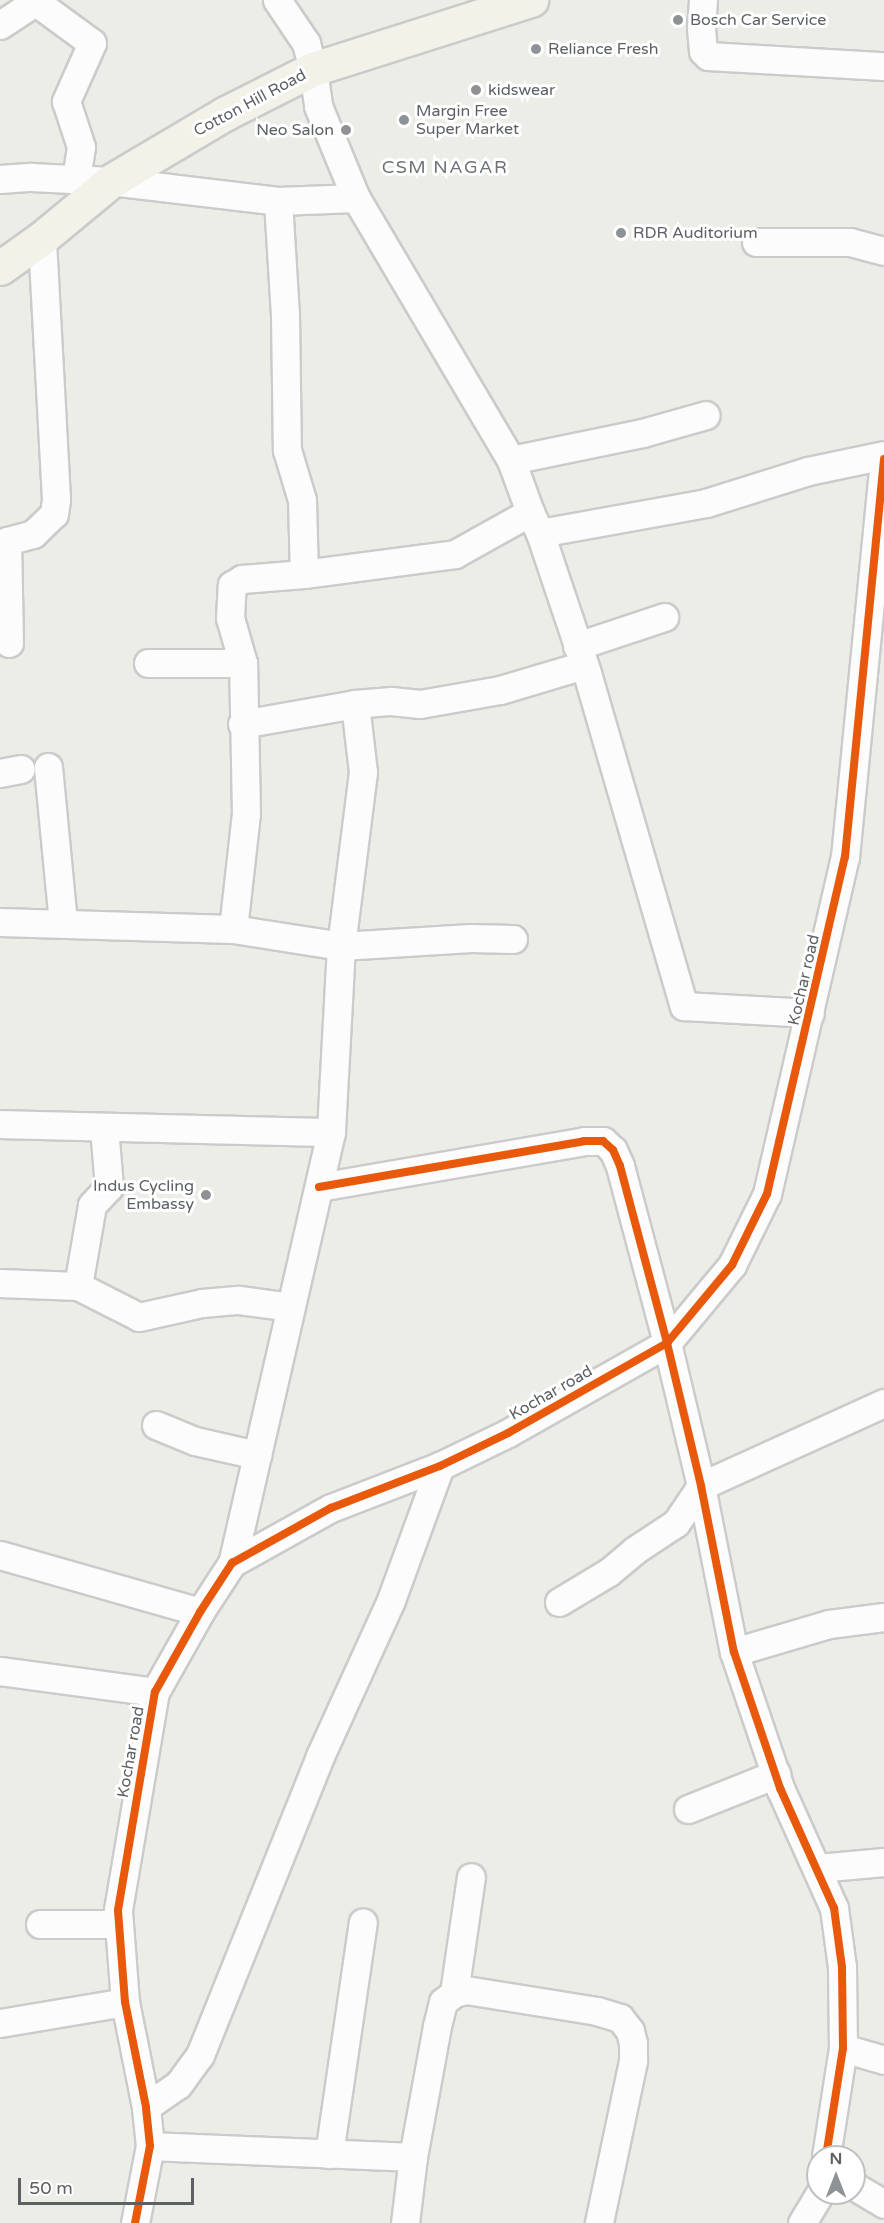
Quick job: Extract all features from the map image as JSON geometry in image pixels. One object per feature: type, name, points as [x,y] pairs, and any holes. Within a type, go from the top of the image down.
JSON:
[{"type":"main road","name":"Cotton Hill Road","points":[[0,268],[42,238],[111,181],[226,113],[313,69],[531,0]]},
{"type":"street","points":[[703,0],[701,28],[703,51],[708,56],[884,66]]},
{"type":"street","points":[[0,26],[37,1],[92,43],[66,101],[81,147],[76,179]]},
{"type":"street","points":[[282,1],[306,43],[313,69],[318,106],[356,198],[511,460],[581,655],[684,1006],[810,1013]]},
{"type":"street","points":[[0,179],[31,177],[111,181],[278,201],[356,198]]},
{"type":"street","points":[[278,201],[285,314],[286,450],[302,500],[304,574]]},
{"type":"street","points":[[9,644],[4,541],[33,534],[54,514],[56,499],[42,238]]},
{"type":"street","points":[[756,242],[850,242],[884,251]]},
{"type":"street","points":[[511,460],[642,433],[706,416]]},
{"type":"street","points":[[233,929],[246,814],[243,663],[230,618],[232,585],[242,579],[304,574],[455,554],[535,523],[706,503],[808,471],[884,457]]},
{"type":"street","name":"Kochar road","points":[[135,2223],[150,2146],[146,2107],[125,2002],[118,1910],[155,1692],[200,1612],[232,1563],[330,1508],[440,1466],[508,1433],[667,1342],[732,1265],[767,1194],[845,857],[884,457]]},
{"type":"street","points":[[243,724],[355,704],[391,701],[420,704],[500,690],[664,618]]},
{"type":"street","points":[[148,663],[243,663]]},
{"type":"street","points":[[232,1563],[331,1132],[341,946],[363,772],[355,704]]},
{"type":"street","points":[[48,767],[63,923]]},
{"type":"street","points":[[0,922],[233,929],[341,946],[471,938],[513,939]]},
{"type":"street","points":[[0,1124],[331,1132]]},
{"type":"street","points":[[78,1286],[92,1205],[109,1187],[104,1127]]},
{"type":"street","points":[[319,1187],[584,1141],[603,1140],[613,1150],[620,1166],[667,1342],[701,1486],[734,1652],[776,1774],[834,1908],[842,1967],[843,2048],[828,2145]]},
{"type":"street","points":[[0,1283],[78,1286],[139,1317],[202,1303],[239,1300],[291,1307]]},
{"type":"street","points":[[559,1602],[609,1572],[635,1550],[676,1523],[701,1486],[884,1403]]},
{"type":"street","points":[[156,1425],[195,1441],[257,1455]]},
{"type":"street","points":[[146,2107],[178,2085],[200,2055],[320,1756],[392,1600],[440,1466]]},
{"type":"street","points":[[0,1555],[200,1612]]},
{"type":"street","points":[[734,1652],[829,1624],[884,1617]]},
{"type":"street","points":[[0,1671],[155,1692]]},
{"type":"street","points":[[688,1809],[776,1774]]},
{"type":"street","points":[[817,1868],[884,1862]]},
{"type":"street","points":[[454,1994],[471,1877]]},
{"type":"street","points":[[329,2154],[363,1922]]},
{"type":"street","points":[[40,1924],[119,1924]]},
{"type":"street","points":[[405,2223],[414,2157],[443,2002],[454,1994],[466,1990],[597,2011],[620,2018],[630,2031],[633,2061],[599,2223]]},
{"type":"street","points":[[0,2023],[125,2002]]},
{"type":"street","points":[[843,2048],[884,2060]]},
{"type":"street","points":[[150,2146],[414,2157]]},
{"type":"street","points":[[866,2193],[884,2204]]},
{"type":"street","points":[[802,2223],[813,2205]]},
{"type":"cycle path","points":[[135,2223],[150,2146],[146,2107],[125,2002],[118,1910],[155,1692],[200,1612],[232,1563],[331,1508],[440,1466],[508,1433],[667,1343],[732,1265],[767,1194],[845,857],[884,459]]},
{"type":"cycle path","points":[[319,1187],[584,1141],[603,1141],[613,1150],[620,1166],[667,1343],[701,1486],[734,1652],[780,1788],[834,1908],[842,1967],[843,2048],[828,2145]]},
{"type":"place","name":"Bosch Car Service","points":[[678,20]]},
{"type":"place","name":"Reliance Fresh","points":[[536,49]]},
{"type":"place","name":"kidswear","points":[[476,90]]},
{"type":"place","name":"Margin Free Super Market","points":[[404,120]]},
{"type":"place","name":"Neo Salon","points":[[346,130]]},
{"type":"place","name":"RDR Auditorium","points":[[621,233]]},
{"type":"place","name":"Indus Cycling Embassy","points":[[206,1195]]},
{"type":"district","name":"CSM NAGAR","points":[[445,167]]}]
